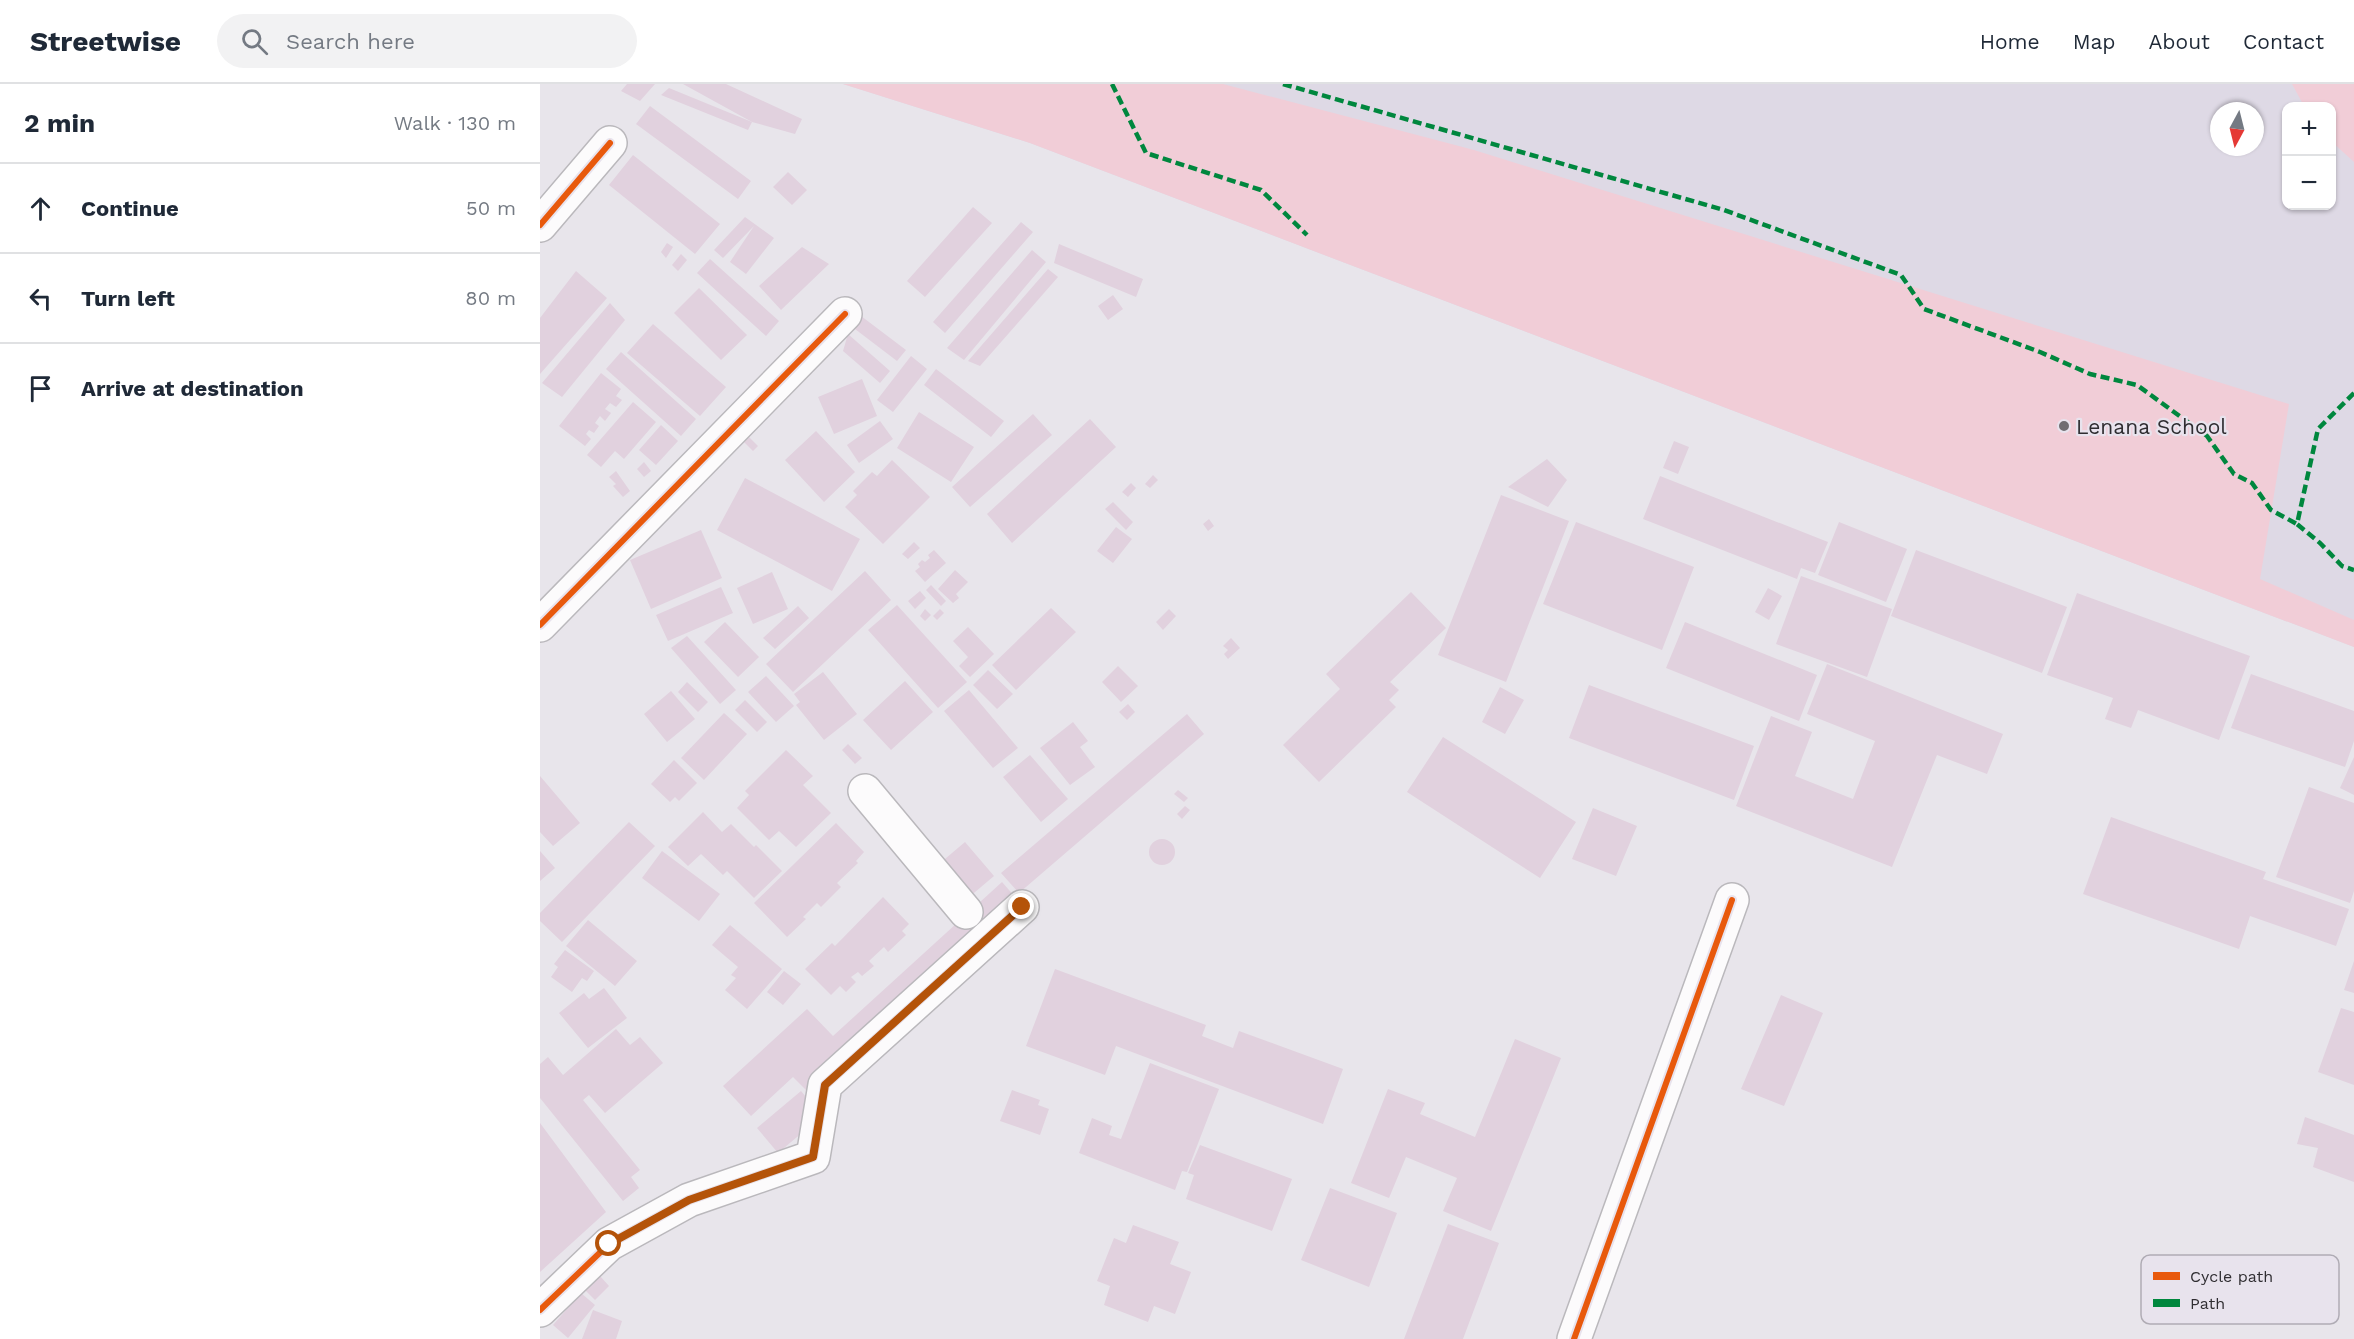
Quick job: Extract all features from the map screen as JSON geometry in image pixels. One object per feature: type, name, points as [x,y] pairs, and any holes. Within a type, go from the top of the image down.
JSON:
[{"type":"street","points":[[540,225],[610,143]]},
{"type":"street","points":[[540,625],[844,315]]},
{"type":"street","points":[[865,791],[966,912]]},
{"type":"street","points":[[1574,1339],[1732,900]]},
{"type":"street","points":[[540,1310],[609,1244],[689,1200],[813,1157],[825,1085],[1022,907]]},
{"type":"shaded area","name":"Lenana School","points":[[843,84],[2354,84],[2354,647],[1030,143]]},
{"type":"shaded area","points":[[843,84],[1223,84],[1474,150],[2289,404],[2260,579],[2354,620],[2354,647],[1030,143]]},
{"type":"shaded area","points":[[2292,84],[2354,84],[2354,162],[2336,146],[2336,102],[2302,102]]},
{"type":"building","points":[[627,84],[655,84],[640,101],[621,91]]},
{"type":"building","points":[[683,84],[726,84],[802,119],[795,134],[752,122]]},
{"type":"building","points":[[669,88],[752,122],[748,130],[661,95]]},
{"type":"building","points":[[650,106],[751,181],[738,199],[636,124]]},
{"type":"building","points":[[633,155],[720,224],[695,254],[609,185]]},
{"type":"building","points":[[788,172],[807,190],[792,205],[773,187]]},
{"type":"building","points":[[973,207],[992,223],[925,297],[907,281]]},
{"type":"building","points":[[745,217],[774,238],[746,274],[730,262],[754,226],[723,258],[714,250]]},
{"type":"building","points":[[1021,222],[1033,232],[945,333],[933,322]]},
{"type":"building","points":[[667,243],[673,247],[666,258],[661,252]]},
{"type":"building","points":[[1059,244],[1143,279],[1136,297],[1054,263]]},
{"type":"building","points":[[802,247],[829,264],[781,310],[759,286]]},
{"type":"building","points":[[1032,250],[1046,262],[964,360],[947,348]]},
{"type":"building","points":[[681,254],[687,260],[678,271],[672,265]]},
{"type":"building","points":[[710,259],[779,321],[766,336],[697,273]]},
{"type":"building","points":[[1048,269],[1058,277],[980,366],[968,361]]},
{"type":"building","points":[[576,271],[607,298],[540,374],[540,318]]},
{"type":"building","points":[[699,288],[747,335],[721,360],[674,313]]},
{"type":"building","points":[[1113,295],[1123,309],[1108,320],[1098,306]]},
{"type":"building","points":[[610,303],[625,320],[562,397],[542,383]]},
{"type":"building","points":[[861,316],[906,350],[897,361],[855,329]]},
{"type":"building","points":[[653,324],[726,387],[700,416],[627,353]]},
{"type":"building","points":[[848,334],[890,371],[880,383],[843,351]]},
{"type":"building","points":[[621,352],[696,419],[681,436],[606,369]]},
{"type":"building","points":[[911,356],[927,369],[893,412],[877,400]]},
{"type":"building","points":[[936,369],[1004,421],[991,437],[924,385]]},
{"type":"building","points":[[601,373],[621,389],[616,396],[622,400],[616,407],[610,403],[605,409],[611,413],[605,421],[600,416],[595,423],[599,426],[594,433],[589,430],[586,434],[591,439],[585,446],[559,426]]},
{"type":"building","points":[[862,379],[877,416],[834,434],[818,397]]},
{"type":"building","points":[[633,402],[656,422],[624,459],[615,451],[601,467],[587,455]]},
{"type":"building","points":[[919,412],[974,447],[951,482],[897,448]]},
{"type":"building","points":[[1033,414],[1052,435],[970,507],[952,487]]},
{"type":"building","points":[[1090,419],[1116,447],[1012,543],[987,514]]},
{"type":"building","points":[[880,421],[893,439],[859,463],[847,445]]},
{"type":"building","points":[[661,425],[678,441],[656,465],[639,450]]},
{"type":"building","points":[[816,431],[855,472],[824,502],[785,460]]},
{"type":"building","points":[[749,437],[758,446],[753,451],[744,442]]},
{"type":"building","points":[[1674,441],[1689,447],[1678,474],[1663,468]]},
{"type":"building","points":[[1547,459],[1567,480],[1548,507],[1508,487]]},
{"type":"building","points":[[892,460],[930,497],[883,544],[845,507],[857,495],[853,491],[872,472],[877,476]]},
{"type":"building","points":[[644,462],[651,471],[644,477],[637,469]]},
{"type":"building","points":[[616,471],[630,491],[623,497],[613,486],[616,484],[609,477]]},
{"type":"building","points":[[1153,475],[1158,480],[1150,488],[1145,484]]},
{"type":"building","points":[[1660,476],[1828,542],[1815,573],[1801,568],[1797,579],[1643,519]]},
{"type":"building","points":[[745,478],[860,539],[832,591],[717,530]]},
{"type":"building","points":[[1131,483],[1136,488],[1128,497],[1122,492]]},
{"type":"building","points":[[1501,495],[1569,521],[1506,682],[1438,655]]},
{"type":"building","points":[[1113,502],[1133,522],[1126,530],[1105,509]]},
{"type":"building","points":[[1209,519],[1214,526],[1208,531],[1203,524]]},
{"type":"building","points":[[1576,522],[1694,567],[1662,650],[1543,604]]},
{"type":"building","points":[[1839,522],[1907,549],[1886,602],[1818,575]]},
{"type":"building","points":[[1116,527],[1132,539],[1113,563],[1097,551]]},
{"type":"building","points":[[701,530],[722,578],[651,609],[630,560]]},
{"type":"building","points":[[914,542],[920,548],[908,559],[902,554]]},
{"type":"building","points":[[934,550],[946,563],[925,582],[915,571],[920,567],[918,564],[930,558],[928,555]]},
{"type":"building","points":[[1916,550],[2067,607],[2042,673],[1891,616]]},
{"type":"building","points":[[955,570],[968,582],[956,594],[959,598],[953,603],[938,589]]},
{"type":"building","points":[[865,571],[891,600],[793,692],[766,664]]},
{"type":"building","points":[[772,572],[788,609],[753,624],[737,588]]},
{"type":"building","points":[[1801,576],[1892,609],[1867,677],[1776,644]]},
{"type":"building","points":[[931,585],[946,601],[941,606],[926,590]]},
{"type":"building","points":[[721,587],[733,613],[668,641],[656,615]]},
{"type":"building","points":[[1768,588],[1782,596],[1769,620],[1755,612]]},
{"type":"building","points":[[920,591],[926,598],[915,609],[908,601]]},
{"type":"building","points":[[1411,592],[1446,628],[1390,682],[1399,690],[1389,700],[1396,707],[1319,782],[1283,745],[1340,689],[1326,674]]},
{"type":"building","points":[[2077,593],[2250,656],[2219,740],[2138,710],[2131,728],[2105,719],[2113,698],[2047,675]]},
{"type":"building","points":[[897,605],[967,682],[938,708],[868,630]]},
{"type":"building","points":[[798,606],[809,618],[775,649],[763,638]]},
{"type":"building","points":[[1051,608],[1076,632],[1016,690],[992,665]]},
{"type":"building","points":[[925,609],[931,615],[925,621],[920,616]]},
{"type":"building","points":[[940,609],[944,613],[937,620],[933,616]]},
{"type":"building","points":[[1169,609],[1176,616],[1163,630],[1156,622]]},
{"type":"building","points":[[725,622],[759,657],[738,677],[704,642]]},
{"type":"building","points":[[1685,622],[1817,675],[1799,721],[1666,668]]},
{"type":"building","points":[[968,627],[994,654],[970,677],[959,666],[968,657],[953,641]]},
{"type":"building","points":[[687,636],[736,690],[720,704],[671,648]]},
{"type":"building","points":[[1231,638],[1240,648],[1228,659],[1224,654],[1228,650],[1223,646]]},
{"type":"building","points":[[1827,664],[2003,734],[1987,774],[1937,755],[1892,867],[1736,806],[1771,716],[1812,732],[1795,776],[1853,799],[1875,741],[1807,714]]},
{"type":"building","points":[[1118,666],[1138,686],[1121,702],[1102,682]]},
{"type":"building","points":[[988,670],[1013,694],[997,709],[973,685]]},
{"type":"building","points":[[823,672],[857,714],[824,740],[796,705],[800,702],[794,694]]},
{"type":"building","points":[[2251,674],[2354,711],[2354,741],[2345,767],[2231,728]]},
{"type":"building","points":[[766,676],[794,706],[776,722],[748,692]]},
{"type":"building","points":[[905,681],[933,712],[891,750],[863,720]]},
{"type":"building","points":[[687,682],[708,702],[698,712],[678,692]]},
{"type":"building","points":[[1589,685],[1754,746],[1734,800],[1569,738]]},
{"type":"building","points":[[1500,687],[1524,700],[1505,734],[1482,722]]},
{"type":"building","points":[[969,690],[1018,748],[993,768],[944,711]]},
{"type":"building","points":[[671,691],[695,719],[667,742],[644,714]]},
{"type":"building","points":[[745,700],[767,722],[757,732],[735,710]]},
{"type":"building","points":[[1128,704],[1135,712],[1127,720],[1119,712]]},
{"type":"building","points":[[724,713],[747,734],[704,780],[681,758]]},
{"type":"building","points":[[1187,714],[1204,734],[1019,893],[1001,873]]},
{"type":"building","points":[[1073,722],[1088,741],[1080,747],[1095,767],[1070,785],[1040,748]]},
{"type":"building","points":[[1443,737],[1576,822],[1540,878],[1407,792]]},
{"type":"building","points":[[848,744],[862,758],[855,764],[842,750]]},
{"type":"building","points":[[786,750],[813,776],[803,785],[831,813],[796,847],[779,831],[769,840],[737,808],[749,795],[745,791]]},
{"type":"building","points":[[1030,755],[1068,799],[1041,822],[1003,777]]},
{"type":"building","points":[[2354,757],[2354,795],[2340,788]]},
{"type":"building","points":[[674,760],[697,783],[679,801],[675,797],[670,802],[651,784]]},
{"type":"building","points":[[540,776],[580,823],[553,846],[540,832]]},
{"type":"building","points":[[2309,787],[2354,803],[2354,891],[2350,903],[2276,877]]},
{"type":"building","points":[[1178,790],[1188,798],[1184,802],[1174,794]]},
{"type":"building","points":[[1185,806],[1190,810],[1182,819],[1177,814]]},
{"type":"building","points":[[1593,808],[1637,826],[1616,876],[1572,859]]},
{"type":"building","points":[[703,812],[722,832],[731,824],[782,871],[754,898],[727,871],[723,875],[701,854],[688,866],[668,847]]},
{"type":"building","points":[[2111,817],[2266,872],[2263,879],[2349,909],[2336,946],[2250,916],[2239,949],[2083,894]]},
{"type":"building","points":[[629,822],[655,846],[562,942],[540,921],[540,913]]},
{"type":"building","points":[[836,823],[864,852],[856,861],[858,863],[837,883],[841,887],[821,907],[817,903],[803,917],[806,919],[787,937],[754,903]]},
{"type":"building","points":[[1162,839],[1171,843],[1175,852],[1171,861],[1162,865],[1153,861],[1149,852],[1153,843]]},
{"type":"building","points":[[965,842],[994,876],[968,898],[939,864]]},
{"type":"building","points":[[540,851],[555,868],[540,881]]},
{"type":"building","points":[[662,851],[720,894],[699,921],[642,878]]},
{"type":"building","points":[[1002,882],[1016,898],[806,1090],[793,1077],[751,1116],[723,1086],[807,1009],[833,1036]]},
{"type":"building","points":[[883,897],[909,924],[902,931],[906,935],[888,952],[884,947],[869,961],[874,966],[862,976],[858,972],[851,977],[856,982],[846,992],[840,986],[831,995],[805,969],[832,943],[835,946]]},
{"type":"building","points":[[588,920],[637,961],[615,986],[566,946]]},
{"type":"building","points":[[730,925],[782,969],[747,1009],[725,990],[736,978],[731,975],[738,967],[712,945]]},
{"type":"building","points":[[565,950],[594,971],[587,981],[582,978],[572,992],[551,977],[558,967],[554,964]]},
{"type":"building","points":[[2354,961],[2354,993],[2344,990]]},
{"type":"building","points":[[1055,969],[1206,1025],[1202,1036],[1233,1048],[1239,1031],[1343,1069],[1323,1124],[1116,1046],[1105,1075],[1026,1046]]},
{"type":"building","points":[[784,971],[801,984],[783,1005],[767,992]]},
{"type":"building","points":[[604,988],[627,1018],[588,1048],[559,1013],[584,993],[589,999]]},
{"type":"building","points":[[1781,995],[1823,1013],[1784,1106],[1741,1089]]},
{"type":"building","points":[[2341,1008],[2354,1012],[2354,1085],[2318,1072]]},
{"type":"building","points":[[616,1029],[630,1045],[640,1037],[663,1063],[605,1113],[589,1095],[583,1100],[640,1170],[631,1177],[639,1188],[623,1201],[540,1098],[540,1064],[548,1057],[563,1075]]},
{"type":"building","points":[[1515,1039],[1561,1058],[1491,1231],[1443,1211],[1457,1178],[1406,1157],[1389,1198],[1351,1183],[1388,1089],[1425,1103],[1420,1114],[1475,1137]]},
{"type":"building","points":[[1150,1063],[1219,1089],[1187,1172],[1182,1171],[1175,1190],[1079,1153],[1092,1118],[1112,1126],[1109,1135],[1121,1139]]},
{"type":"building","points":[[1012,1090],[1040,1100],[1038,1105],[1049,1109],[1040,1135],[1000,1121]]},
{"type":"building","points":[[801,1091],[822,1116],[778,1153],[757,1128]]},
{"type":"building","points":[[2305,1117],[2354,1135],[2354,1182],[2313,1167],[2318,1148],[2297,1144]]},
{"type":"building","points":[[540,1123],[606,1212],[540,1272]]},
{"type":"building","points":[[1200,1145],[1292,1179],[1272,1231],[1186,1199],[1194,1175],[1188,1173]]},
{"type":"building","points":[[1330,1188],[1397,1213],[1369,1287],[1301,1260]]},
{"type":"building","points":[[1448,1224],[1499,1243],[1463,1339],[1404,1339]]},
{"type":"building","points":[[1133,1225],[1179,1242],[1170,1264],[1191,1272],[1175,1314],[1154,1306],[1148,1322],[1104,1305],[1110,1286],[1097,1281],[1114,1238],[1126,1243]]},
{"type":"building","points":[[600,1276],[609,1286],[595,1300],[585,1290]]},
{"type":"building","points":[[581,1293],[595,1305],[568,1338],[553,1325]]},
{"type":"building","points":[[593,1310],[622,1321],[616,1339],[582,1339]]},
{"type":"marked path","points":[[1112,84],[1146,153],[1261,190],[1307,235]]},
{"type":"marked path","points":[[1283,84],[1724,210],[1901,275],[1924,309],[2040,352],[2090,374],[2137,385],[2207,436],[2234,474],[2252,483],[2271,510],[2297,524]]},
{"type":"marked path","points":[[2354,393],[2318,429],[2297,524],[2320,543],[2342,566],[2354,570]]},
{"type":"cycle path","points":[[540,225],[610,143]]},
{"type":"cycle path","points":[[540,625],[845,314]]},
{"type":"cycle path","points":[[1574,1339],[1732,900]]},
{"type":"cycle path","points":[[540,1310],[609,1244],[689,1200],[813,1157],[825,1085],[1022,907]]},
{"type":"place","name":"Lenana School","points":[[2064,426]]},
{"type":"route","points":[[609,1244],[689,1200],[813,1157],[825,1085],[1022,907]]}]
